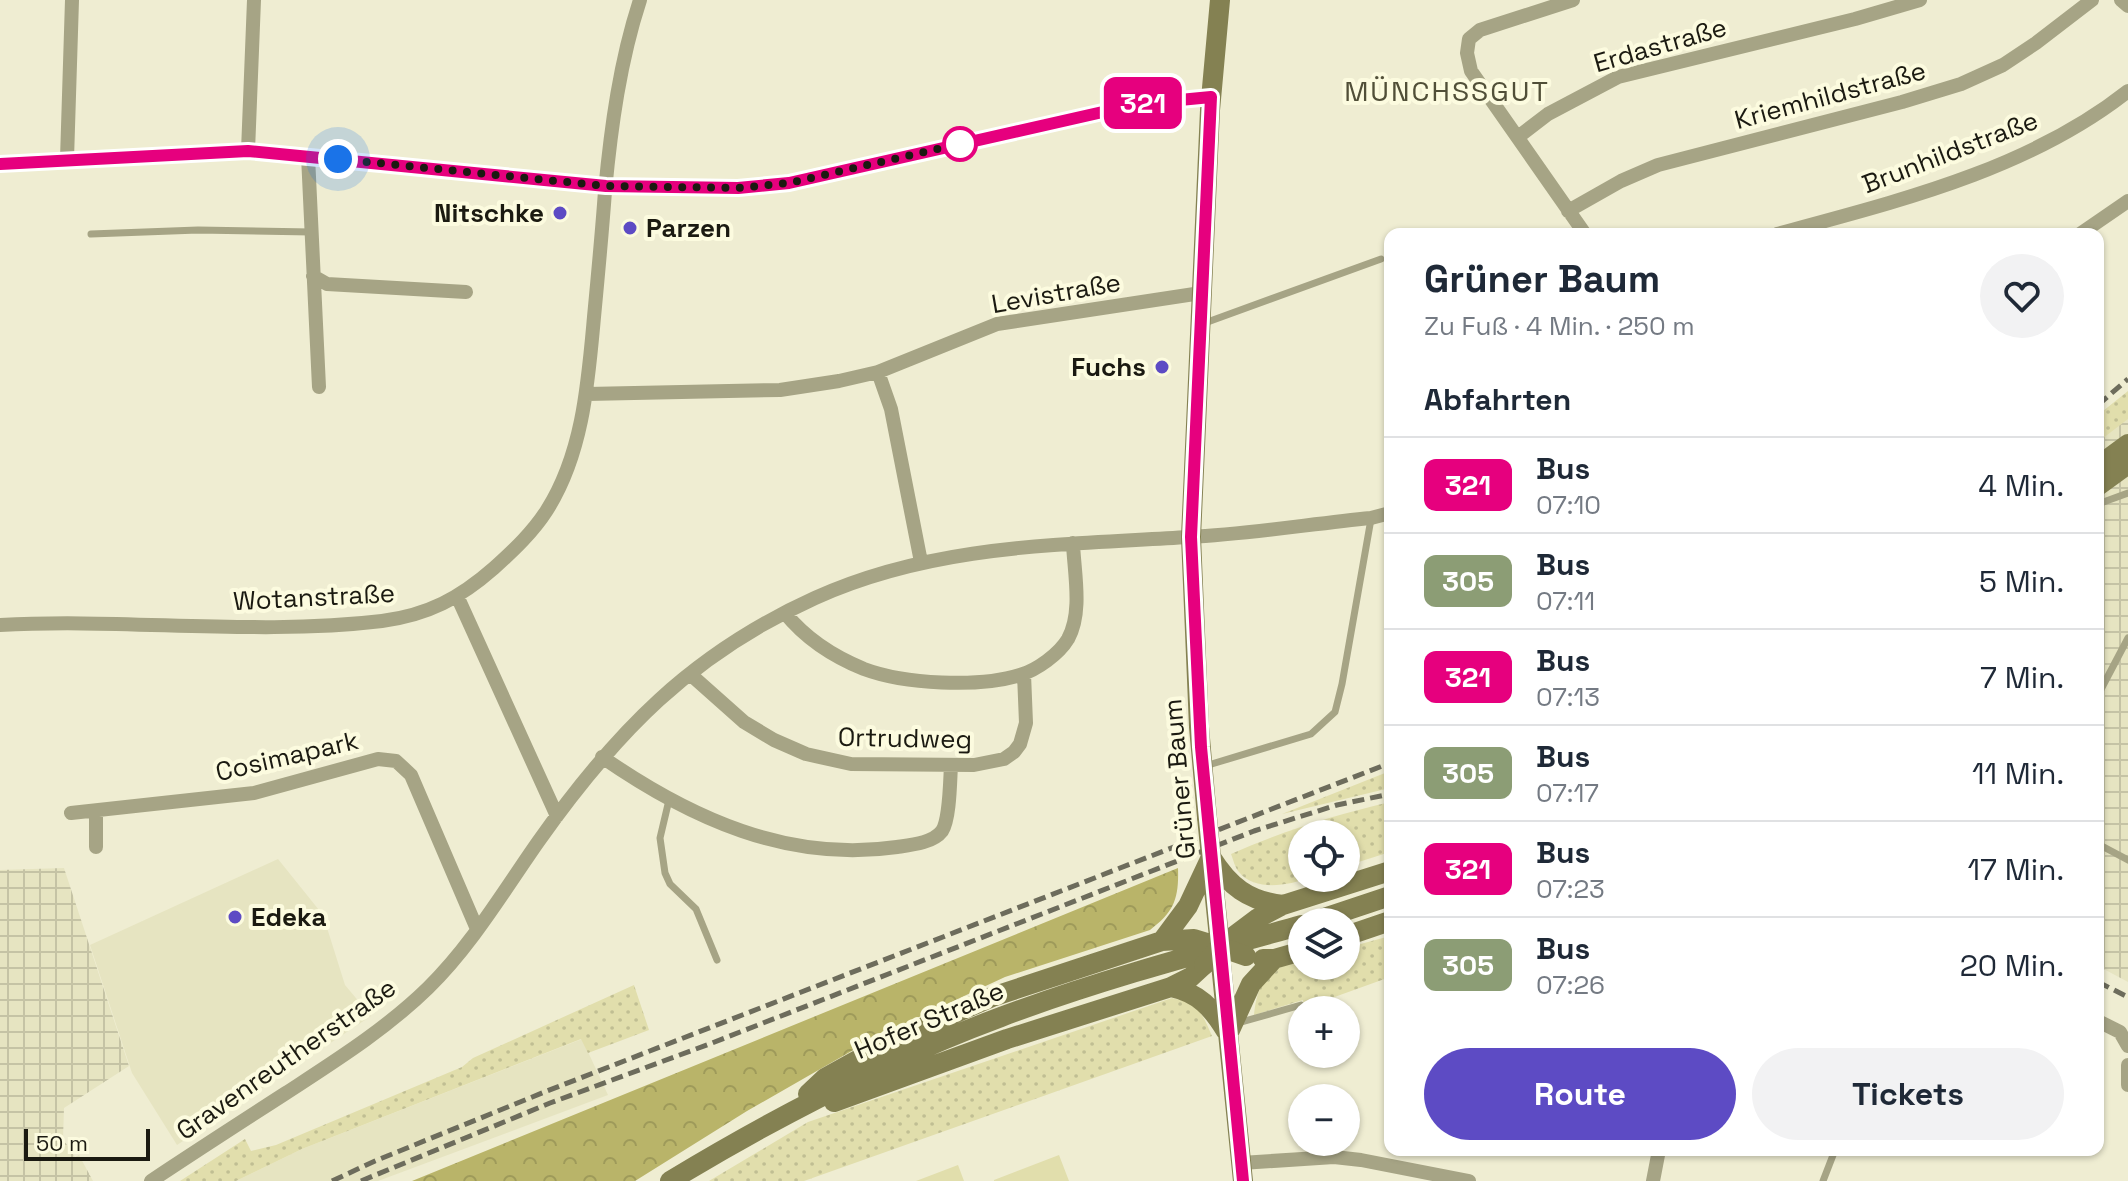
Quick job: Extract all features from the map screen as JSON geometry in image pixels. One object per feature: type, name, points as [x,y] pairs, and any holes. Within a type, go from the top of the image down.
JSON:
[{"type":"main road","name":"Grüner Baum","points":[[1220,0],[1211,97],[1191,537],[1202,767],[1242,1172]]},
{"type":"main road","points":[[2104,462],[2128,444]]},
{"type":"main road","points":[[2104,482],[2128,464]]},
{"type":"main road","points":[[1211,857],[1235,889],[1266,903],[1283,905]]},
{"type":"main road","points":[[1162,941],[1188,906],[1211,857]]},
{"type":"main road","points":[[790,1110],[837,1101],[1021,1034],[1171,987],[1191,977],[1240,931],[1283,905],[1384,873]]},
{"type":"main road","points":[[1354,908],[1384,898]]},
{"type":"main road","points":[[1360,931],[1384,923]]},
{"type":"main road","name":"Hofer Straße","points":[[670,1181],[790,1110],[897,1059],[999,1017],[1105,982],[1288,929]]},
{"type":"main road","points":[[790,1110],[825,1078],[946,1015],[1162,941],[1194,939],[1218,951],[1246,956],[1274,959],[1288,955]]},
{"type":"main road","points":[[1171,987],[1185,990],[1203,1001],[1230,1030],[1251,984],[1274,959]]},
{"type":"street","points":[[67,159],[72,0]]},
{"type":"street","points":[[248,151],[254,0]]},
{"type":"street","name":"Wotanstraße","points":[[0,625],[60,622],[341,625],[385,621],[416,614],[458,598],[520,546],[548,509],[567,468],[587,394],[618,91],[640,0]]},
{"type":"street","points":[[1573,0],[1480,30],[1469,39],[1467,53],[1471,71],[1581,228]]},
{"type":"street","name":"Erdastraße","points":[[1518,137],[1559,107],[1618,77],[1920,0]]},
{"type":"street","name":"Kriemhildstraße","points":[[1568,211],[1621,181],[1658,165],[1961,84],[2025,51],[2092,0]]},
{"type":"street","points":[[2121,0],[2128,6]]},
{"type":"street","name":"Brunhildstraße","points":[[1799,228],[1889,203],[2006,161],[2095,117],[2128,91]]},
{"type":"street","points":[[0,164],[248,151],[606,186],[738,188],[789,183],[1138,104],[1211,97]]},
{"type":"street","points":[[308,156],[319,387]]},
{"type":"street","points":[[2089,228],[2128,201]]},
{"type":"street","points":[[313,276],[327,284],[466,292]]},
{"type":"street","name":"Levistraße","points":[[587,394],[780,390],[878,372],[997,324],[1201,293]]},
{"type":"street","points":[[878,372],[891,409],[921,562]]},
{"type":"street","name":"Gravenreutherstraße","points":[[151,1181],[385,1025],[429,988],[477,929],[602,757],[649,707],[741,638],[785,613],[849,585],[921,562],[987,550],[1191,537],[1384,515]]},
{"type":"street","points":[[785,613],[805,635],[826,651],[880,674],[957,681],[993,680],[1024,674],[1058,651],[1072,629],[1076,613],[1073,543]]},
{"type":"street","points":[[458,598],[557,816]]},
{"type":"street","name":"Ortrudweg","points":[[690,674],[744,722],[806,754],[851,764],[951,765],[991,762],[1014,752],[1020,744],[1026,723],[1024,674]]},
{"type":"street","points":[[602,757],[669,800],[710,820],[761,838],[808,847],[855,850],[911,845],[936,836],[945,825],[951,765]]},
{"type":"street","name":"Cosimapark","points":[[71,813],[254,793],[378,759],[396,761],[411,775],[477,929]]},
{"type":"street","points":[[96,811],[96,847]]},
{"type":"street","points":[[2104,1024],[2120,1032],[2128,1046]]},
{"type":"street","points":[[2128,1065],[2128,1085]]},
{"type":"street","points":[[1653,1181],[1658,1156]]},
{"type":"street","points":[[1242,1172],[1334,1157],[1469,1181]]},
{"type":"lane","points":[[91,234],[198,230],[311,232]]},
{"type":"lane","points":[[1200,324],[1381,259]]},
{"type":"lane","points":[[2104,502],[2128,493]]},
{"type":"lane","points":[[1202,767],[1311,734],[1335,712],[1371,518]]},
{"type":"lane","points":[[2104,684],[2128,638]]},
{"type":"lane","points":[[669,800],[660,838],[665,873],[670,884],[696,909],[717,960]]},
{"type":"lane","points":[[2104,847],[2128,860]]},
{"type":"lane","points":[[1230,1030],[1288,1010]]},
{"type":"lane","points":[[1823,1181],[1833,1156]]},
{"type":"shaded area","points":[[2128,391],[2128,419],[2104,437],[2104,410]]},
{"type":"shaded area","points":[[2128,398],[2128,982],[2104,969],[2104,420]]},
{"type":"shaded area","points":[[1384,773],[1384,789],[1282,814]]},
{"type":"shaded area","points":[[1384,803],[1384,854],[1360,862],[1360,820],[1322,820]]},
{"type":"shaded area","points":[[1288,832],[1288,883],[1263,885],[1239,872],[1231,854]]},
{"type":"shaded area","points":[[278,859],[323,915],[345,985],[371,1016],[177,1145],[132,1073],[90,945]]},
{"type":"shaded area","points":[[64,868],[129,1066],[64,1108],[63,1139],[75,1157],[79,1155],[93,1181],[0,1181],[0,870]]},
{"type":"shaded area","points":[[1384,938],[1384,979],[1337,996],[1288,996],[1288,1005],[1254,1015],[1262,984],[1288,965],[1288,980],[1360,980],[1360,944]]},
{"type":"shaded area","points":[[634,985],[649,1030],[588,1053],[581,1039],[302,1149],[236,1181],[180,1181],[245,1139],[251,1151],[276,1145],[462,1067],[473,1058]]},
{"type":"shaded area","points":[[1172,998],[1194,1006],[1212,1036],[804,1181],[709,1181],[808,1122]]},
{"type":"shaded area","points":[[582,1039],[608,1095],[378,1181],[236,1181],[302,1149]]},
{"type":"shaded area","points":[[1059,1155],[1069,1181],[994,1181],[994,1180]]},
{"type":"shaded area","points":[[958,1165],[964,1181],[916,1181]]},
{"type":"green space","points":[[1178,868],[1176,896],[1170,911],[1150,930],[1005,977],[876,1037],[747,1111],[635,1181],[412,1181]]},
{"type":"railway","points":[[2104,400],[2128,379]]},
{"type":"railway","points":[[332,1181],[547,1091],[1384,765]]},
{"type":"railway","points":[[361,1181],[550,1103],[712,1043],[1254,831],[1337,805],[1384,795]]},
{"type":"railway","points":[[2104,985],[2128,997]]},
{"type":"bus line","name":"321","points":[[0,164],[248,151],[606,186],[738,188],[789,183],[1138,104],[1211,97],[1191,537],[1199,727],[1243,1181]]},
{"type":"place","name":"Nitschke","points":[[560,213]]},
{"type":"place","name":"Parzen","points":[[630,228]]},
{"type":"place","name":"Fuchs","points":[[1162,367]]},
{"type":"place","name":"Edeka","points":[[235,917]]},
{"type":"district","name":"MÜNCHSSGUT","points":[[1447,91]]},
{"type":"route","points":[[338,159],[606,186],[738,188],[789,183],[968,142],[960,144]]}]
